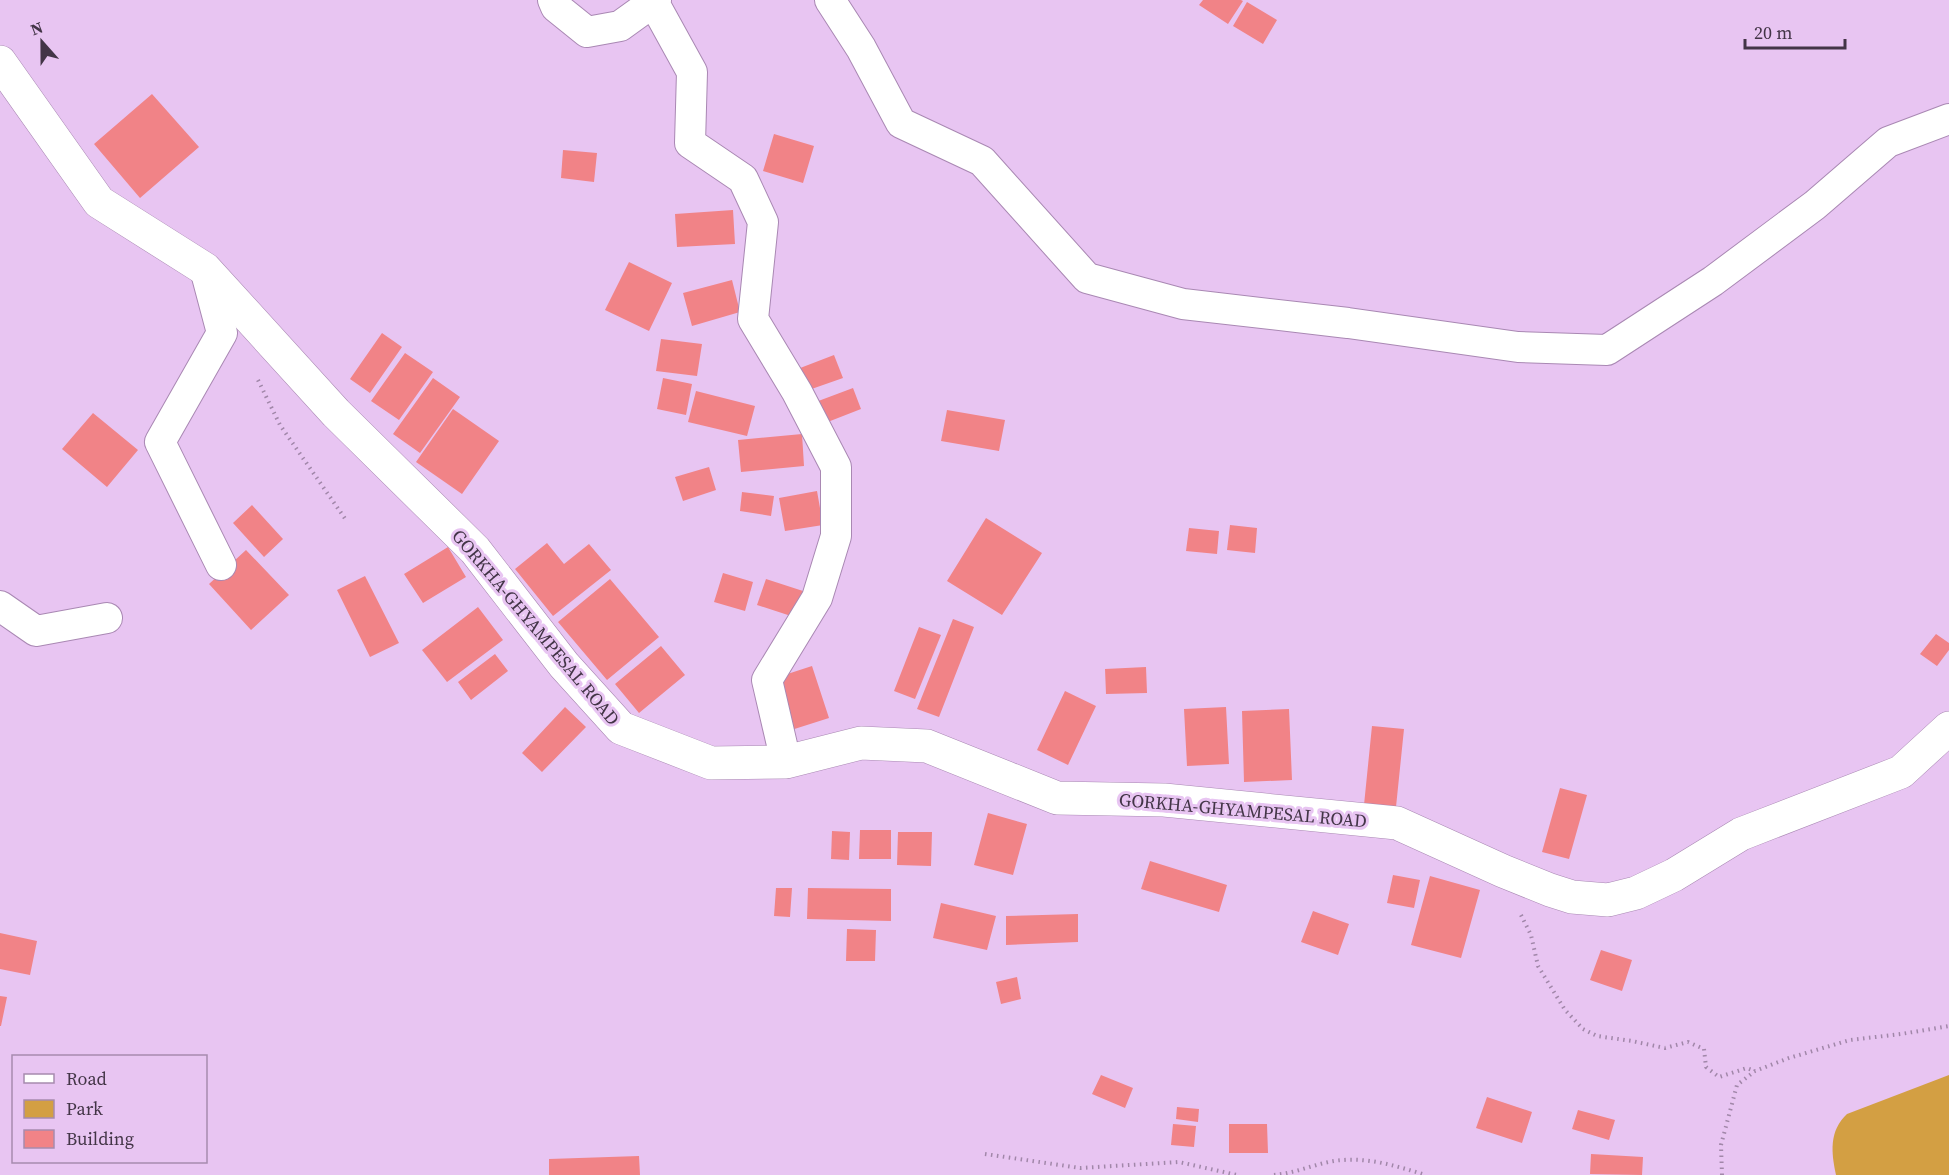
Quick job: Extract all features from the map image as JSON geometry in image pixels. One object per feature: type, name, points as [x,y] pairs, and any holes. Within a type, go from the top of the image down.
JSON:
[{"type":"main road","name":"GORKHA-GHYAMPESAL ROAD","points":[[0,62],[99,202],[205,268],[336,413],[475,550],[564,665],[621,728],[711,763],[786,762],[861,743],[927,746],[1057,798],[1164,800],[1397,823],[1550,890],[1587,900],[1608,900],[1636,893],[1674,875],[1741,834],[1900,772],[1949,728]]},
{"type":"street","points":[[553,0],[556,7],[586,32],[620,26],[655,1],[692,72],[690,142],[743,179],[763,222],[753,319],[797,393],[836,467],[836,536],[817,598],[767,680],[786,762]]},
{"type":"street","points":[[830,0],[861,48],[901,123],[982,161],[1087,278],[1183,304],[1348,323],[1518,347],[1607,350],[1713,281],[1815,205],[1888,142],[1949,119]]},
{"type":"street","points":[[205,268],[222,333],[160,442],[221,565]]},
{"type":"street","points":[[0,606],[36,631],[107,618]]},
{"type":"path","points":[[255,373],[280,425],[346,520]]},
{"type":"path","points":[[1503,871],[1504,889],[1531,934],[1538,966],[1565,1010],[1583,1029],[1597,1036],[1665,1048],[1688,1042],[1704,1049],[1706,1067],[1719,1077],[1747,1068],[1755,1071]]},
{"type":"path","points":[[1722,1175],[1722,1145],[1737,1085],[1755,1071],[1789,1058],[1850,1040],[1949,1026]]},
{"type":"path","points":[[985,1154],[1080,1168],[1179,1162],[1237,1175]]},
{"type":"path","points":[[1274,1175],[1292,1173],[1341,1160],[1376,1160],[1426,1175]]},
{"type":"green space","points":[[1949,1075],[1949,1175],[1836,1175],[1833,1158],[1834,1135],[1847,1114]]},
{"type":"building","points":[[1203,0],[1243,1],[1228,24],[1199,5]]},
{"type":"building","points":[[1247,2],[1277,20],[1263,44],[1233,26]]},
{"type":"building","points":[[152,94],[199,147],[140,198],[94,144]]},
{"type":"building","points":[[774,134],[814,146],[803,183],[763,171]]},
{"type":"building","points":[[563,150],[597,153],[594,182],[561,178]]},
{"type":"building","points":[[733,210],[735,244],[677,247],[675,214]]},
{"type":"building","points":[[629,262],[672,283],[649,331],[605,310]]},
{"type":"building","points":[[732,280],[740,312],[692,326],[683,293]]},
{"type":"building","points":[[382,333],[402,347],[370,393],[350,379]]},
{"type":"building","points":[[661,339],[702,344],[697,376],[656,371]]},
{"type":"building","points":[[405,353],[433,372],[399,420],[371,401]]},
{"type":"building","points":[[834,355],[843,378],[803,392],[795,370]]},
{"type":"building","points":[[433,378],[460,397],[420,453],[393,434]]},
{"type":"building","points":[[663,378],[692,384],[686,415],[657,409]]},
{"type":"building","points":[[853,388],[861,409],[820,425],[813,403]]},
{"type":"building","points":[[696,391],[755,406],[747,436],[688,422]]},
{"type":"building","points":[[453,409],[499,441],[462,494],[416,462]]},
{"type":"building","points":[[947,410],[1005,420],[999,451],[941,441]]},
{"type":"building","points":[[93,413],[138,450],[107,487],[62,449]]},
{"type":"building","points":[[802,434],[804,466],[741,472],[738,440]]},
{"type":"building","points":[[709,467],[716,490],[683,501],[675,477]]},
{"type":"building","points":[[817,491],[823,525],[785,531],[779,498]]},
{"type":"building","points":[[742,492],[774,496],[771,516],[740,511]]},
{"type":"building","points":[[252,505],[283,539],[264,557],[233,523]]},
{"type":"building","points":[[986,518],[1042,553],[1002,615],[947,581]]},
{"type":"building","points":[[1230,525],[1257,528],[1255,553],[1227,550]]},
{"type":"building","points":[[1189,528],[1219,531],[1217,554],[1186,551]]},
{"type":"building","points":[[547,543],[564,564],[589,544],[611,570],[553,616],[515,569]]},
{"type":"building","points":[[448,547],[466,577],[423,603],[404,574]]},
{"type":"building","points":[[246,550],[289,595],[251,630],[209,584]]},
{"type":"building","points":[[723,573],[753,582],[745,611],[714,602]]},
{"type":"building","points":[[365,576],[399,643],[370,657],[337,590]]},
{"type":"building","points":[[610,579],[659,637],[607,680],[558,622]]},
{"type":"building","points":[[766,579],[803,591],[794,617],[757,605]]},
{"type":"building","points":[[478,607],[503,640],[447,682],[422,650]]},
{"type":"building","points":[[953,619],[974,627],[939,717],[917,709]]},
{"type":"building","points":[[919,627],[941,635],[915,699],[894,691]]},
{"type":"building","points":[[1936,634],[1949,643],[1949,650],[1937,666],[1920,654]]},
{"type":"building","points":[[661,646],[685,675],[639,713],[615,684]]},
{"type":"building","points":[[495,654],[508,671],[471,700],[458,682]]},
{"type":"building","points":[[812,666],[829,718],[785,732],[769,680]]},
{"type":"building","points":[[1146,667],[1147,693],[1106,694],[1105,669]]},
{"type":"building","points":[[1065,691],[1096,706],[1068,765],[1037,750]]},
{"type":"building","points":[[565,707],[586,727],[542,772],[522,753]]},
{"type":"building","points":[[1226,707],[1229,764],[1187,766],[1184,709]]},
{"type":"building","points":[[1289,709],[1292,780],[1244,782],[1242,711]]},
{"type":"building","points":[[1372,726],[1404,729],[1396,807],[1364,805]]},
{"type":"building","points":[[1560,788],[1587,795],[1569,859],[1542,852]]},
{"type":"building","points":[[988,813],[1027,824],[1013,875],[974,865]]},
{"type":"building","points":[[860,830],[891,830],[891,859],[859,859]]},
{"type":"building","points":[[832,831],[850,832],[849,860],[831,859]]},
{"type":"building","points":[[898,832],[932,832],[931,866],[897,865]]},
{"type":"building","points":[[1150,861],[1227,885],[1219,912],[1141,889]]},
{"type":"building","points":[[1393,875],[1420,880],[1414,908],[1387,903]]},
{"type":"building","points":[[1430,876],[1480,890],[1461,958],[1411,945]]},
{"type":"building","points":[[776,888],[792,888],[790,917],[774,916]]},
{"type":"building","points":[[808,888],[891,889],[891,921],[807,919]]},
{"type":"building","points":[[941,903],[996,916],[987,950],[933,938]]},
{"type":"building","points":[[1313,911],[1349,924],[1338,955],[1301,942]]},
{"type":"building","points":[[1078,914],[1078,942],[1006,945],[1006,916]]},
{"type":"building","points":[[847,929],[876,930],[875,961],[846,961]]},
{"type":"building","points":[[0,933],[37,941],[30,975],[0,969]]},
{"type":"building","points":[[1601,950],[1632,960],[1622,991],[1590,980]]},
{"type":"building","points":[[1017,977],[1021,999],[1001,1004],[996,982]]},
{"type":"building","points":[[0,996],[7,997],[1,1026],[0,1026]]},
{"type":"building","points":[[1101,1075],[1133,1088],[1125,1108],[1092,1094]]},
{"type":"building","points":[[1487,1097],[1532,1112],[1522,1143],[1476,1128]]},
{"type":"building","points":[[1177,1107],[1199,1109],[1198,1122],[1176,1119]]},
{"type":"building","points":[[1578,1110],[1615,1120],[1609,1140],[1572,1129]]},
{"type":"building","points":[[1173,1124],[1196,1126],[1194,1147],[1171,1145]]},
{"type":"building","points":[[1229,1124],[1267,1124],[1268,1153],[1229,1153]]},
{"type":"building","points":[[1591,1154],[1643,1157],[1642,1175],[1590,1174]]},
{"type":"building","points":[[639,1156],[640,1175],[549,1175],[549,1159]]}]
